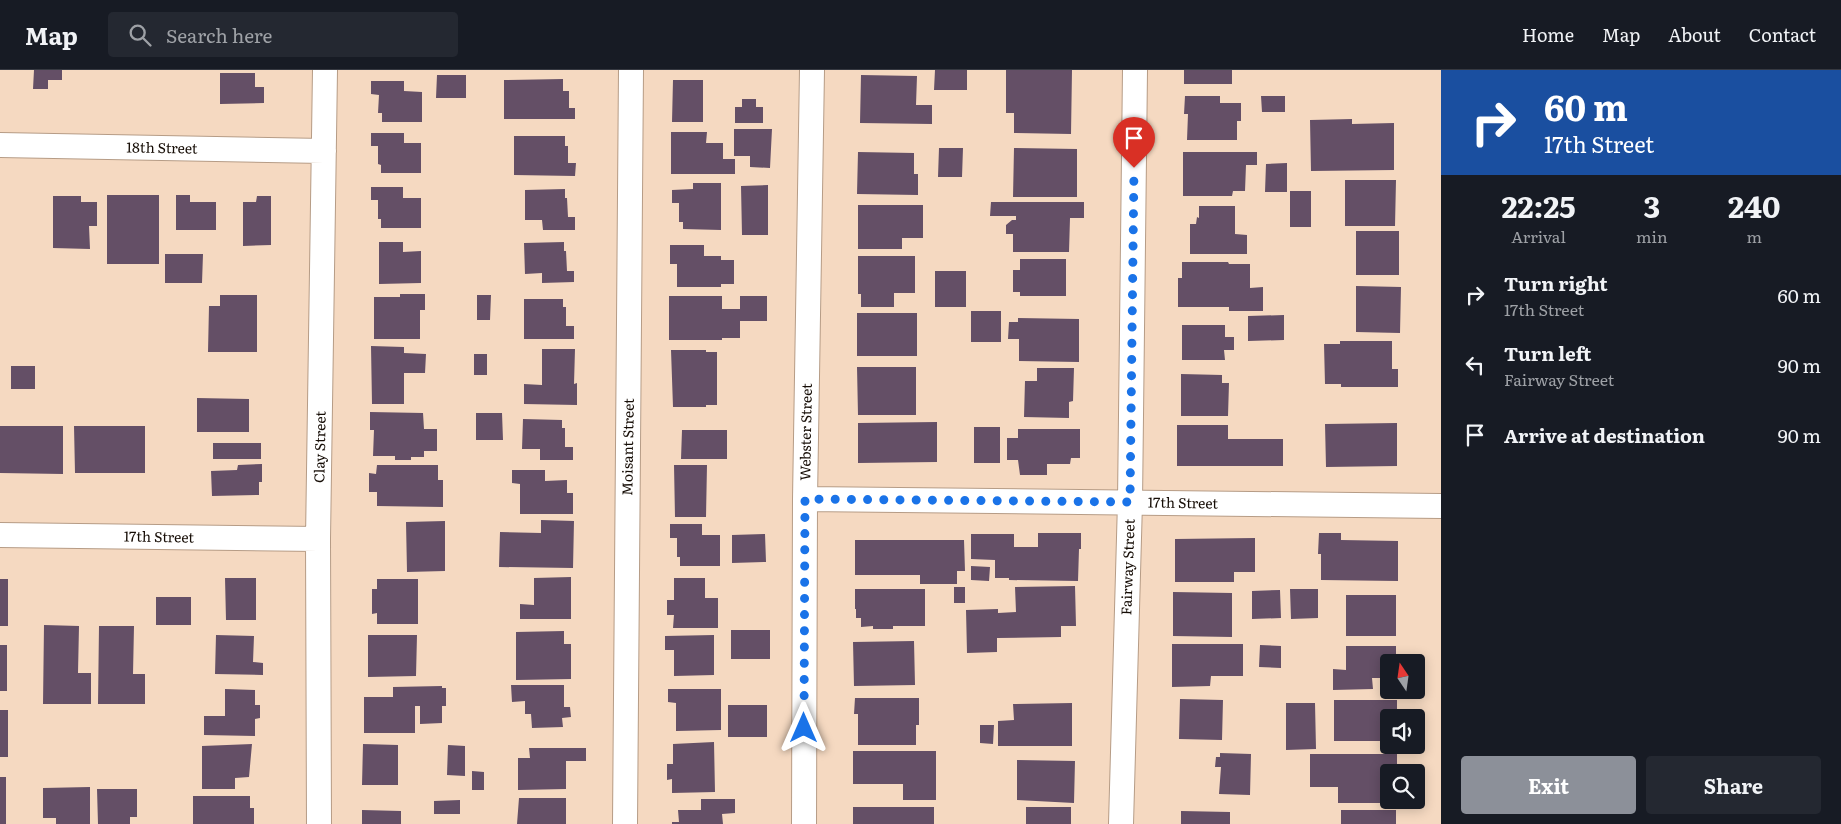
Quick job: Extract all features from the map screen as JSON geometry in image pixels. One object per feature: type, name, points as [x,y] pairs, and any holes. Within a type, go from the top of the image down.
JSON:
[{"type":"street","name":"Clay Street","points":[[318,824],[318,540],[324,70]]},
{"type":"street","name":"Moisant Street","points":[[625,824],[631,70]]},
{"type":"street","name":"Webster Street","points":[[804,824],[805,499],[812,70]]},
{"type":"street","name":"Fairway Street","points":[[1121,824],[1130,502],[1135,70]]},
{"type":"street","name":"18th Street","points":[[0,145],[324,151]]},
{"type":"street","name":"17th Street","points":[[805,499],[1441,506]]},
{"type":"street","name":"17th Street","points":[[0,535],[318,540]]},
{"type":"building","points":[[34,70],[62,70],[62,80],[48,80],[48,89],[33,89]]},
{"type":"building","points":[[935,70],[967,70],[967,90],[934,90]]},
{"type":"building","points":[[1006,70],[1072,70],[1071,134],[1014,133],[1014,113],[1006,113]]},
{"type":"building","points":[[1184,70],[1232,70],[1232,84],[1184,84]]},
{"type":"building","points":[[220,73],[255,73],[255,87],[264,87],[264,103],[220,104]]},
{"type":"building","points":[[437,75],[466,75],[466,98],[436,98]]},
{"type":"building","points":[[861,75],[917,76],[916,105],[932,105],[932,124],[860,123]]},
{"type":"building","points":[[563,79],[563,91],[569,91],[569,108],[575,108],[575,119],[504,119],[504,80]]},
{"type":"building","points":[[673,80],[703,80],[703,122],[672,122]]},
{"type":"building","points":[[371,81],[404,81],[404,91],[422,92],[422,122],[382,122],[382,113],[378,113],[379,95],[371,94]]},
{"type":"building","points":[[1185,96],[1220,96],[1220,103],[1241,103],[1241,121],[1237,121],[1237,140],[1187,140],[1188,114],[1184,114]]},
{"type":"building","points":[[1261,96],[1285,96],[1285,112],[1262,112]]},
{"type":"building","points":[[742,99],[756,99],[756,107],[763,107],[763,123],[735,123],[735,107],[742,107]]},
{"type":"building","points":[[1352,119],[1352,124],[1394,123],[1394,170],[1311,171],[1310,120]]},
{"type":"building","points":[[734,129],[772,129],[770,168],[750,167],[750,156],[734,156]]},
{"type":"building","points":[[671,132],[707,132],[706,143],[723,143],[723,159],[735,159],[735,174],[671,174]]},
{"type":"building","points":[[371,133],[404,133],[404,143],[421,143],[421,173],[381,173],[381,165],[378,164],[378,146],[371,146]]},
{"type":"building","points":[[514,136],[565,136],[565,146],[568,146],[568,163],[576,163],[575,176],[514,175]]},
{"type":"building","points":[[939,148],[963,148],[962,177],[938,177]]},
{"type":"building","points":[[1014,148],[1077,149],[1077,197],[1013,197]]},
{"type":"building","points":[[858,152],[914,153],[914,174],[918,174],[918,195],[857,194]]},
{"type":"building","points":[[1183,152],[1257,152],[1257,165],[1246,165],[1245,191],[1233,191],[1232,196],[1183,196]]},
{"type":"building","points":[[1287,163],[1287,192],[1265,192],[1266,164]]},
{"type":"building","points":[[1345,180],[1396,180],[1395,226],[1345,226]]},
{"type":"building","points":[[693,183],[721,183],[721,230],[683,229],[683,222],[679,222],[679,203],[672,203],[672,190],[693,189]]},
{"type":"building","points":[[768,185],[768,235],[742,235],[741,186]]},
{"type":"building","points":[[371,187],[403,187],[403,198],[421,198],[421,228],[381,228],[381,219],[378,219],[378,200],[371,200]]},
{"type":"building","points":[[565,189],[568,217],[575,217],[575,230],[543,230],[542,220],[525,220],[525,190]]},
{"type":"building","points":[[1290,191],[1311,191],[1311,227],[1290,227]]},
{"type":"building","points":[[107,195],[159,195],[159,264],[107,264]]},
{"type":"building","points":[[176,195],[190,195],[190,202],[216,202],[216,230],[176,230]]},
{"type":"building","points":[[53,196],[81,196],[81,202],[97,202],[97,226],[89,226],[90,249],[53,248]]},
{"type":"building","points":[[257,196],[271,196],[271,245],[243,246],[243,202],[256,202]]},
{"type":"building","points":[[991,202],[1084,202],[1084,218],[1070,218],[1069,252],[1013,252],[1013,234],[1006,234],[1006,225],[1012,220],[1016,220],[1016,216],[990,216]]},
{"type":"building","points":[[858,205],[923,205],[923,238],[902,238],[902,249],[858,249]]},
{"type":"building","points":[[1199,206],[1235,206],[1235,234],[1247,235],[1247,254],[1190,254],[1190,224],[1196,224],[1197,217],[1199,218]]},
{"type":"building","points":[[1356,231],[1399,231],[1399,275],[1356,275]]},
{"type":"building","points":[[379,242],[403,242],[403,252],[421,251],[421,283],[379,284]]},
{"type":"building","points":[[564,242],[567,271],[574,271],[574,282],[542,283],[542,273],[525,274],[524,243]]},
{"type":"building","points":[[670,245],[704,245],[704,256],[721,256],[721,260],[734,260],[734,284],[721,284],[721,287],[677,287],[677,264],[670,264]]},
{"type":"building","points":[[165,254],[203,254],[202,283],[165,283]]},
{"type":"building","points":[[858,256],[915,256],[915,293],[894,293],[894,307],[861,307],[861,294],[858,294]]},
{"type":"building","points":[[1020,259],[1066,259],[1066,296],[1020,296],[1020,292],[1013,292],[1013,270],[1020,270]]},
{"type":"building","points":[[1182,262],[1250,264],[1250,288],[1263,287],[1263,311],[1229,311],[1229,307],[1178,307],[1178,278],[1182,278]]},
{"type":"building","points":[[935,271],[966,271],[966,307],[935,307]]},
{"type":"building","points":[[1356,286],[1401,287],[1400,333],[1356,332]]},
{"type":"building","points":[[400,294],[425,294],[425,310],[420,310],[420,339],[374,339],[374,297],[400,297]]},
{"type":"building","points":[[220,295],[257,295],[257,352],[208,352],[209,306],[220,306]]},
{"type":"building","points":[[477,295],[491,295],[490,320],[477,320]]},
{"type":"building","points":[[669,296],[722,296],[722,309],[740,309],[740,296],[767,296],[767,321],[740,321],[740,338],[669,340]]},
{"type":"building","points":[[524,299],[563,299],[563,307],[566,307],[566,326],[574,326],[574,339],[524,339]]},
{"type":"building","points":[[971,311],[1001,311],[1001,342],[971,342]]},
{"type":"building","points":[[857,313],[917,313],[917,356],[857,356]]},
{"type":"building","points":[[1284,315],[1284,340],[1248,341],[1248,316]]},
{"type":"building","points":[[1018,318],[1079,319],[1079,362],[1019,361],[1019,339],[1008,339],[1009,322],[1018,322]]},
{"type":"building","points":[[1182,325],[1225,325],[1225,337],[1234,337],[1234,350],[1224,350],[1225,360],[1182,360]]},
{"type":"building","points":[[1340,341],[1392,341],[1392,369],[1398,369],[1398,387],[1341,387],[1341,384],[1325,384],[1324,344],[1340,344]]},
{"type":"building","points":[[371,346],[404,347],[404,353],[426,354],[425,373],[404,373],[404,404],[372,404]]},
{"type":"building","points":[[542,349],[575,349],[574,384],[577,383],[577,405],[524,404],[524,384],[542,385]]},
{"type":"building","points":[[671,350],[706,350],[706,352],[717,352],[717,405],[673,407]]},
{"type":"building","points":[[474,354],[487,354],[487,375],[474,375]]},
{"type":"building","points":[[11,366],[35,366],[35,389],[11,389]]},
{"type":"building","points":[[857,367],[916,367],[916,415],[858,415]]},
{"type":"building","points":[[1037,368],[1074,368],[1073,401],[1069,402],[1069,418],[1024,417],[1025,381],[1037,381]]},
{"type":"building","points":[[1181,374],[1222,375],[1222,383],[1229,383],[1228,416],[1181,416]]},
{"type":"building","points":[[197,398],[249,399],[249,432],[197,432]]},
{"type":"building","points":[[370,412],[423,413],[424,429],[437,429],[437,451],[424,451],[424,457],[411,457],[411,460],[395,460],[395,456],[373,456],[374,430],[370,430]]},
{"type":"building","points":[[476,413],[502,413],[503,440],[476,440]]},
{"type":"building","points":[[523,419],[562,420],[562,428],[565,428],[565,447],[573,447],[573,460],[540,460],[540,449],[522,449]]},
{"type":"building","points":[[937,422],[937,462],[858,463],[858,423]]},
{"type":"building","points":[[1397,423],[1397,466],[1326,467],[1325,424]]},
{"type":"building","points":[[1177,425],[1228,425],[1228,439],[1283,439],[1283,466],[1177,466]]},
{"type":"building","points":[[0,426],[63,426],[63,474],[0,473]]},
{"type":"building","points":[[74,426],[145,426],[145,473],[75,473]]},
{"type":"building","points":[[974,427],[1000,427],[1000,463],[974,463]]},
{"type":"building","points":[[1018,429],[1080,429],[1080,458],[1071,458],[1070,464],[1047,464],[1047,475],[1020,475],[1018,460],[1007,460],[1007,438],[1018,438]]},
{"type":"building","points":[[682,430],[727,430],[727,459],[681,459]]},
{"type":"building","points":[[213,443],[261,443],[261,459],[213,459]]},
{"type":"building","points":[[262,464],[262,482],[259,482],[259,495],[212,496],[211,471],[237,470],[238,465]]},
{"type":"building","points":[[377,465],[438,465],[438,480],[443,480],[443,507],[377,506],[377,492],[369,492],[369,473],[376,474]]},
{"type":"building","points":[[674,465],[707,465],[706,517],[675,517]]},
{"type":"building","points":[[512,470],[545,470],[545,481],[567,480],[567,493],[573,493],[573,514],[520,514],[520,484],[512,483]]},
{"type":"building","points":[[541,520],[574,521],[573,568],[499,567],[500,532],[541,533]]},
{"type":"building","points":[[445,521],[445,571],[407,572],[406,522]]},
{"type":"building","points":[[670,524],[702,524],[702,535],[720,535],[720,566],[680,566],[680,557],[677,557],[677,538],[670,538]]},
{"type":"building","points":[[1038,533],[1081,533],[1078,581],[995,578],[995,560],[971,559],[971,534],[1014,534],[1014,547],[1038,547]]},
{"type":"building","points":[[1319,533],[1341,533],[1341,540],[1398,541],[1398,581],[1321,580],[1321,554],[1318,554]]},
{"type":"building","points":[[765,534],[766,562],[732,563],[732,535]]},
{"type":"building","points":[[1255,538],[1255,572],[1234,572],[1234,582],[1175,582],[1175,539]]},
{"type":"building","points":[[855,540],[964,540],[965,571],[957,571],[957,584],[920,584],[920,575],[855,575]]},
{"type":"building","points":[[971,566],[990,567],[989,581],[971,580]]},
{"type":"building","points":[[571,577],[571,619],[520,619],[520,604],[534,605],[534,578]]},
{"type":"building","points":[[225,578],[256,578],[256,620],[226,620]]},
{"type":"building","points":[[674,578],[705,578],[705,598],[718,598],[718,628],[673,628],[674,615],[667,615],[667,600],[674,600]]},
{"type":"building","points":[[0,579],[8,579],[8,626],[0,626]]},
{"type":"building","points":[[377,579],[418,579],[418,624],[377,624],[377,613],[372,614],[372,589],[377,589]]},
{"type":"building","points":[[1075,586],[1076,626],[1061,626],[1061,637],[997,638],[997,652],[967,653],[966,610],[998,609],[998,613],[1016,612],[1015,587]]},
{"type":"building","points":[[954,587],[965,587],[965,603],[954,603]]},
{"type":"building","points":[[855,589],[925,589],[925,626],[893,626],[893,629],[873,629],[873,626],[861,627],[861,618],[856,618]]},
{"type":"building","points":[[1290,589],[1318,589],[1318,618],[1291,619]]},
{"type":"building","points":[[1280,590],[1281,618],[1252,619],[1252,591]]},
{"type":"building","points":[[1173,592],[1232,593],[1232,637],[1173,636]]},
{"type":"building","points":[[1346,595],[1396,595],[1396,636],[1346,636]]},
{"type":"building","points":[[156,597],[191,597],[191,625],[156,625]]},
{"type":"building","points":[[44,625],[79,626],[78,673],[91,673],[91,704],[43,704]]},
{"type":"building","points":[[99,626],[134,626],[133,674],[145,674],[145,704],[98,704]]},
{"type":"building","points":[[731,630],[770,630],[770,659],[731,659]]},
{"type":"building","points":[[564,631],[564,644],[571,644],[571,679],[516,680],[516,632]]},
{"type":"building","points":[[216,635],[254,636],[253,662],[263,663],[263,675],[215,674]]},
{"type":"building","points":[[368,635],[417,635],[416,676],[368,677]]},
{"type":"building","points":[[714,635],[714,675],[674,676],[674,650],[665,650],[665,636]]},
{"type":"building","points":[[914,641],[915,685],[854,686],[853,642]]},
{"type":"building","points":[[1172,644],[1243,644],[1243,676],[1211,676],[1210,686],[1172,687]]},
{"type":"building","points":[[0,645],[7,645],[7,691],[0,691]]},
{"type":"building","points":[[1260,645],[1281,646],[1281,668],[1259,667]]},
{"type":"building","points":[[1346,646],[1396,646],[1396,654],[1380,654],[1380,678],[1372,678],[1373,689],[1333,690],[1333,669],[1346,670]]},
{"type":"building","points":[[511,685],[564,685],[564,707],[570,707],[571,717],[562,718],[563,727],[532,728],[531,714],[525,714],[525,701],[512,702]]},
{"type":"building","points":[[442,686],[442,688],[446,688],[446,706],[442,706],[442,723],[420,724],[420,706],[415,706],[415,733],[364,733],[364,697],[393,697],[393,687]]},
{"type":"building","points":[[225,689],[255,690],[255,705],[260,705],[260,718],[255,719],[255,736],[204,735],[204,716],[225,716]]},
{"type":"building","points":[[668,689],[721,689],[721,730],[676,731],[676,703],[668,702]]},
{"type":"building","points":[[855,698],[919,698],[919,725],[916,725],[916,745],[858,745],[858,714],[854,714]]},
{"type":"building","points":[[1180,699],[1223,700],[1222,740],[1179,739]]},
{"type":"building","points":[[1334,700],[1397,700],[1397,709],[1380,709],[1380,741],[1334,741]]},
{"type":"building","points":[[1072,703],[1072,746],[998,746],[998,721],[1014,720],[1013,704]]},
{"type":"building","points":[[1286,703],[1315,703],[1316,749],[1286,750]]},
{"type":"building","points":[[728,705],[767,705],[767,737],[728,737]]},
{"type":"building","points":[[0,710],[8,710],[8,757],[0,757]]},
{"type":"building","points":[[980,725],[994,725],[993,744],[980,743]]},
{"type":"building","points":[[714,742],[715,792],[672,793],[672,779],[667,780],[667,764],[673,764],[673,744]]},
{"type":"building","points":[[252,744],[249,777],[235,778],[235,789],[202,789],[202,746]]},
{"type":"building","points":[[363,744],[398,745],[398,785],[362,785]]},
{"type":"building","points":[[448,745],[465,746],[465,776],[447,775]]},
{"type":"building","points":[[529,748],[586,748],[586,761],[566,761],[566,789],[518,790],[518,758],[530,758]]},
{"type":"building","points":[[853,751],[936,751],[936,800],[903,800],[903,784],[853,784]]},
{"type":"building","points":[[1220,753],[1251,754],[1250,795],[1219,794],[1221,767],[1215,767],[1216,757],[1220,757]]},
{"type":"building","points":[[1310,754],[1397,754],[1397,764],[1380,764],[1380,803],[1338,803],[1338,787],[1310,787]]},
{"type":"building","points":[[1017,760],[1075,761],[1074,803],[1017,800]]},
{"type":"building","points":[[472,771],[484,772],[484,790],[472,790]]},
{"type":"building","points":[[0,777],[6,777],[6,824],[0,824]]},
{"type":"building","points":[[90,787],[90,824],[56,824],[56,818],[43,818],[43,788]]},
{"type":"building","points":[[97,789],[137,789],[137,817],[130,817],[130,824],[98,824]]},
{"type":"building","points":[[193,796],[250,796],[250,808],[254,808],[254,824],[193,824]]},
{"type":"building","points":[[519,798],[566,798],[566,824],[517,824]]},
{"type":"building","points":[[701,799],[735,799],[735,813],[722,814],[723,824],[672,824],[672,822],[679,822],[678,810],[701,810]]},
{"type":"building","points":[[460,800],[460,814],[434,814],[434,801]]},
{"type":"building","points":[[853,807],[934,807],[934,824],[853,824]]},
{"type":"building","points":[[1026,807],[1071,807],[1071,824],[1026,824]]},
{"type":"building","points":[[362,810],[401,811],[401,824],[362,824]]},
{"type":"building","points":[[1341,810],[1396,810],[1396,824],[1341,824]]},
{"type":"building","points":[[1181,811],[1230,812],[1230,824],[1181,824]]},
{"type":"route","points":[[804,728],[805,499],[1130,502],[1134,168]]}]
